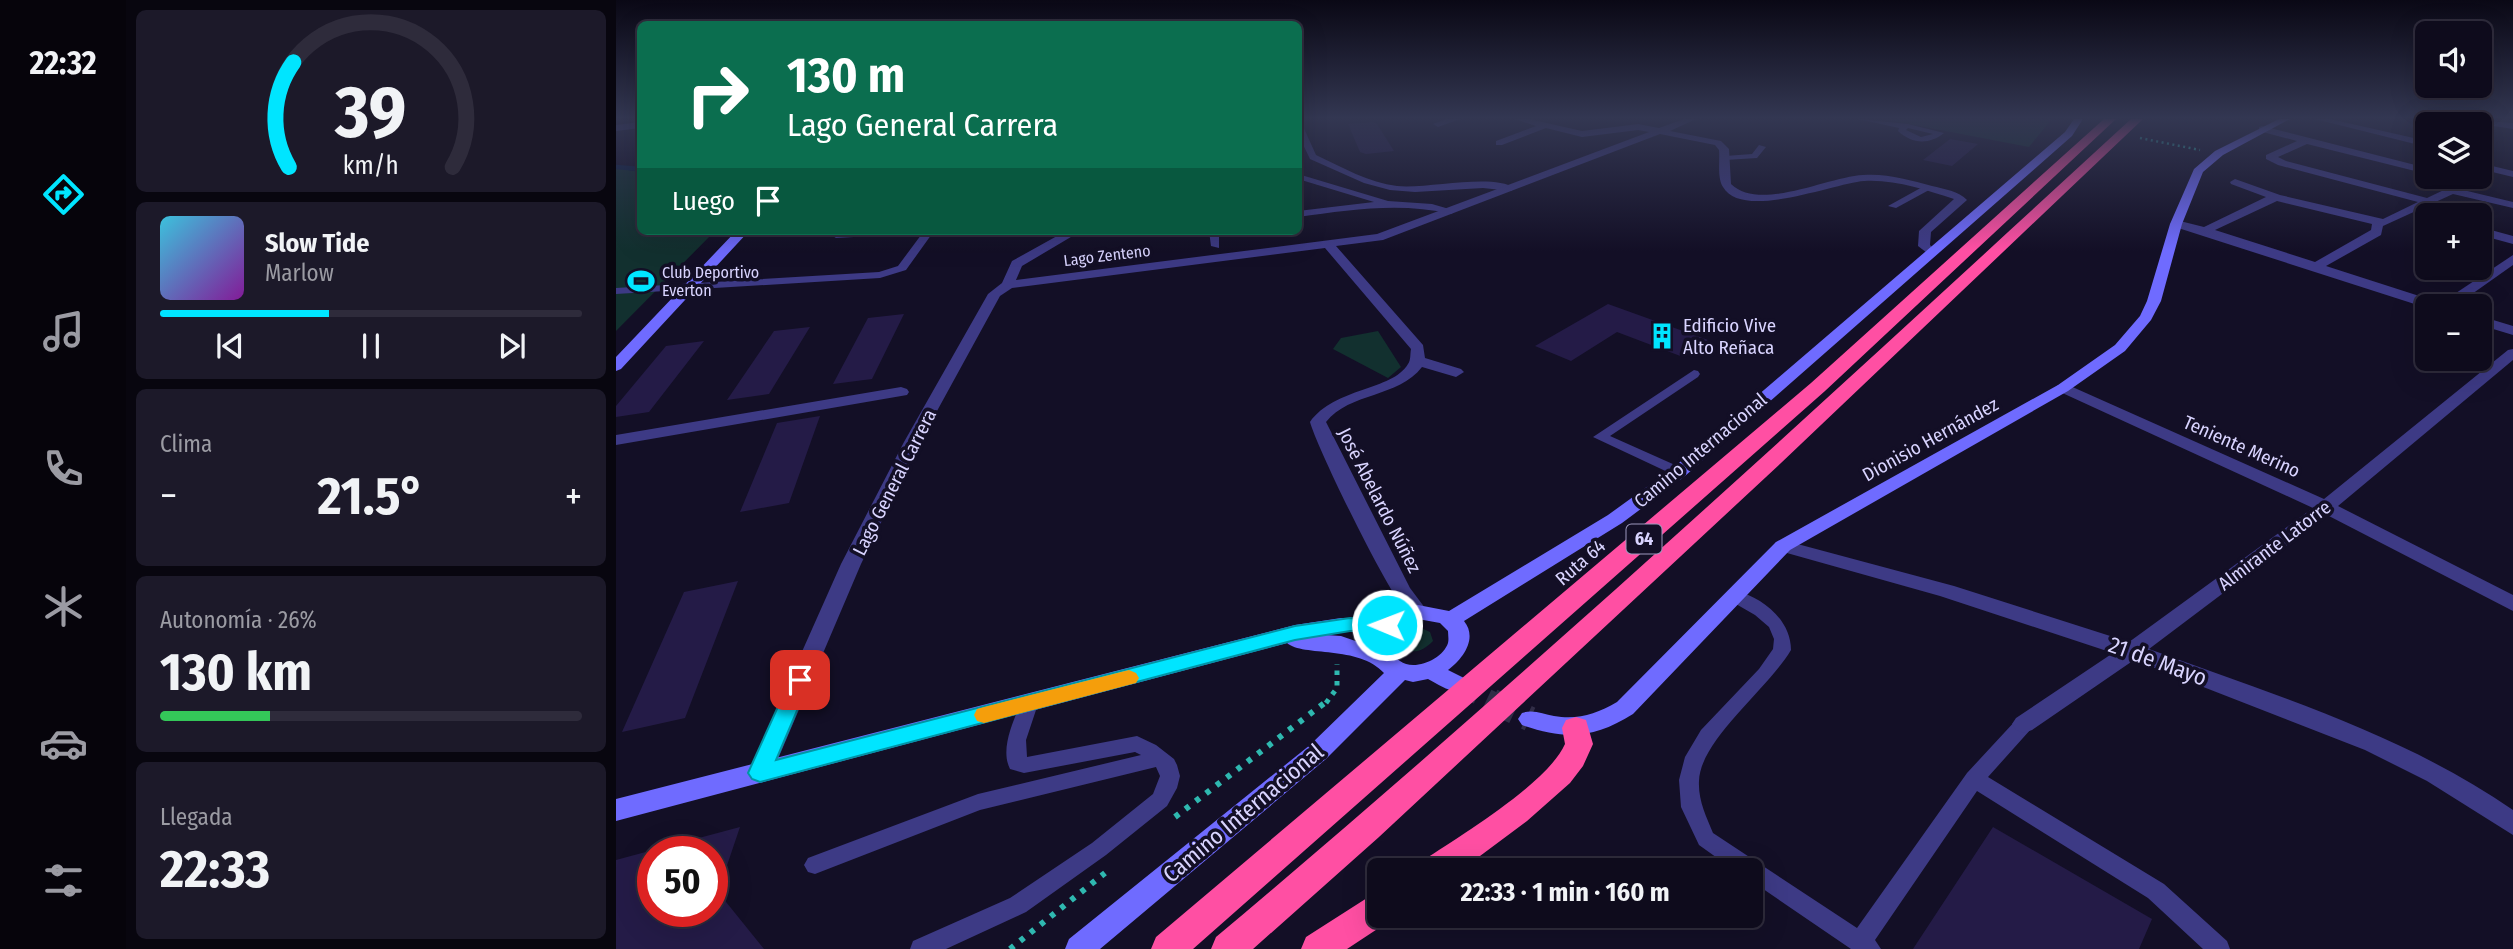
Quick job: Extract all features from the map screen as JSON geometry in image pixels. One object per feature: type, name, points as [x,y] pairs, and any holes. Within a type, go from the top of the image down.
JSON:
[{"type":"highway","name":"Ruta 64","points":[[1168,949],[2077,163]]},
{"type":"highway","name":"64","points":[[1228,949],[1368,828],[1774,459],[2082,163]]},
{"type":"highway","points":[[1451,858],[1526,803],[1569,764],[1579,745],[1576,728]]},
{"type":"highway","points":[[1318,949],[1367,917]]},
{"type":"main road","name":"Camino Internacional","points":[[1450,620],[1615,519],[1679,472],[2035,163]]},
{"type":"main road","name":"Dionisio Hernández","points":[[1530,719],[1576,728],[1595,725],[1625,708],[1783,546],[2063,388],[2120,348],[2146,317],[2154,301],[2176,224],[2194,178],[2206,163]]},
{"type":"main road","points":[[616,366],[739,235]]},
{"type":"main road","points":[[616,810],[1323,627],[1387,625],[1407,614],[1418,612],[1441,615],[1457,627],[1461,636],[1454,656],[1431,670]]},
{"type":"main road","points":[[1387,625],[1377,642],[1377,651],[1391,665]]},
{"type":"main road","points":[[1268,642],[1293,640],[1341,643],[1391,665],[1431,670],[1456,684]]},
{"type":"main road","name":"Camino Internacional","points":[[1079,949],[1318,752],[1391,665]]},
{"type":"street","name":"Lago Zenteno","points":[[1008,285],[1379,237],[1576,163]]},
{"type":"street","points":[[1726,163],[1729,189],[1753,197],[1788,195],[1861,178],[1886,180],[1958,197],[1961,200],[1958,203],[1925,230],[1922,238],[1924,246],[1931,253]]},
{"type":"street","points":[[2283,163],[2429,202]]},
{"type":"street","points":[[2397,163],[2415,168]]},
{"type":"street","points":[[2492,169],[2513,174]]},
{"type":"street","points":[[2235,182],[2276,197],[2378,222],[2391,222],[2452,190],[2513,205]]},
{"type":"street","points":[[2205,231],[2269,198],[2276,197]]},
{"type":"street","points":[[2411,212],[2415,213]]},
{"type":"street","points":[[2316,267],[2377,232],[2378,222]]},
{"type":"street","points":[[2176,224],[2415,299]]},
{"type":"street","points":[[2492,234],[2513,240]]},
{"type":"street","name":"Lago General Carrera","points":[[760,773],[851,564],[912,442],[995,294],[1008,285],[1016,264],[1068,235]]},
{"type":"street","points":[[1328,244],[1414,342],[1420,354],[1418,361],[1456,372]]},
{"type":"street","points":[[2463,294],[2513,259]]},
{"type":"street","points":[[2492,324],[2513,331]]},
{"type":"street","name":"Almirante Latorre","points":[[2024,723],[2132,651],[2326,507],[2513,353]]},
{"type":"street","name":"José Abelardo Núñez","points":[[1418,361],[1403,377],[1337,404],[1325,412],[1318,422],[1402,591],[1418,612]]},
{"type":"street","name":"Teniente Merino","points":[[2063,388],[2326,507],[2513,604]]},
{"type":"street","points":[[616,440],[901,392]]},
{"type":"street","name":"21 de Mayo","points":[[1783,546],[1947,590],[2132,651],[2384,747],[2448,779],[2513,824]]},
{"type":"lane","points":[[1328,163],[1389,188],[1416,189],[1481,183],[1511,188]]},
{"type":"lane","points":[[1302,177],[1323,185],[1360,192],[1386,204]]},
{"type":"lane","points":[[1893,206],[1926,188]]},
{"type":"lane","points":[[1302,214],[1386,204],[1426,204],[1451,211]]},
{"type":"lane","points":[[616,291],[887,274],[904,265],[926,235]]},
{"type":"lane","points":[[1215,235],[1216,246]]},
{"type":"lane","points":[[1679,472],[1600,437],[1694,374]]},
{"type":"lane","points":[[1735,596],[1777,622],[1784,640],[1782,650],[1694,755],[1688,784],[1695,821],[1706,839],[1865,946],[1974,779],[2024,723]]},
{"type":"lane","points":[[921,949],[1018,905],[1061,878],[1148,811],[1167,788],[1170,776],[1167,765],[1137,744],[1024,765],[1017,763],[1015,752],[1029,704]]},
{"type":"lane","points":[[815,865],[978,802],[1159,758]]},
{"type":"lane","points":[[1974,779],[2155,891],[2219,949]]},
{"type":"path","points":[[1169,822],[1332,698],[1339,677],[1337,667],[1341,643]]},
{"type":"path","points":[[1010,949],[1116,864]]},
{"type":"green space","name":"Club Deportivo Everton","points":[[616,168],[637,172],[637,235],[711,235],[616,331]]},
{"type":"green space","points":[[1378,331],[1401,367],[1388,378],[1333,349],[1341,338]]},
{"type":"green space","points":[[1419,627],[1430,632],[1433,641],[1418,651],[1400,648],[1398,638],[1406,630]]},
{"type":"building","name":"Edificio Vive Alto Reñaca","points":[[1608,304],[1708,340],[1683,357],[1617,332],[1571,361],[1535,346]]},
{"type":"building","points":[[904,314],[872,379],[833,384],[868,318]]},
{"type":"building","points":[[810,327],[769,394],[727,400],[774,331]]},
{"type":"building","points":[[704,341],[649,412],[616,417],[616,406],[666,346]]},
{"type":"building","points":[[820,416],[789,503],[740,512],[777,423]]},
{"type":"building","points":[[738,581],[685,718],[622,732],[684,592]]},
{"type":"building","points":[[740,827],[728,862],[728,836],[706,836]]},
{"type":"building","points":[[1993,827],[2152,919],[2139,949],[1913,949]]},
{"type":"building","points":[[637,854],[637,927],[728,927],[728,904],[764,949],[616,949],[616,860]]},
{"type":"waterway","points":[[616,167],[637,169]]},
{"type":"tunnel","points":[[1460,686],[1496,703]]},
{"type":"tunnel","points":[[1492,701],[1530,719]]},
{"type":"slow traffic","points":[[984,715],[1129,678]]},
{"type":"place","name":"Club Deportivo Everton","points":[[641,281]]},
{"type":"place","name":"Edificio Vive Alto Reñaca","points":[[1662,336]]},
{"type":"route","points":[[800,680],[760,773],[1295,633],[1350,624],[1387,625]]}]
